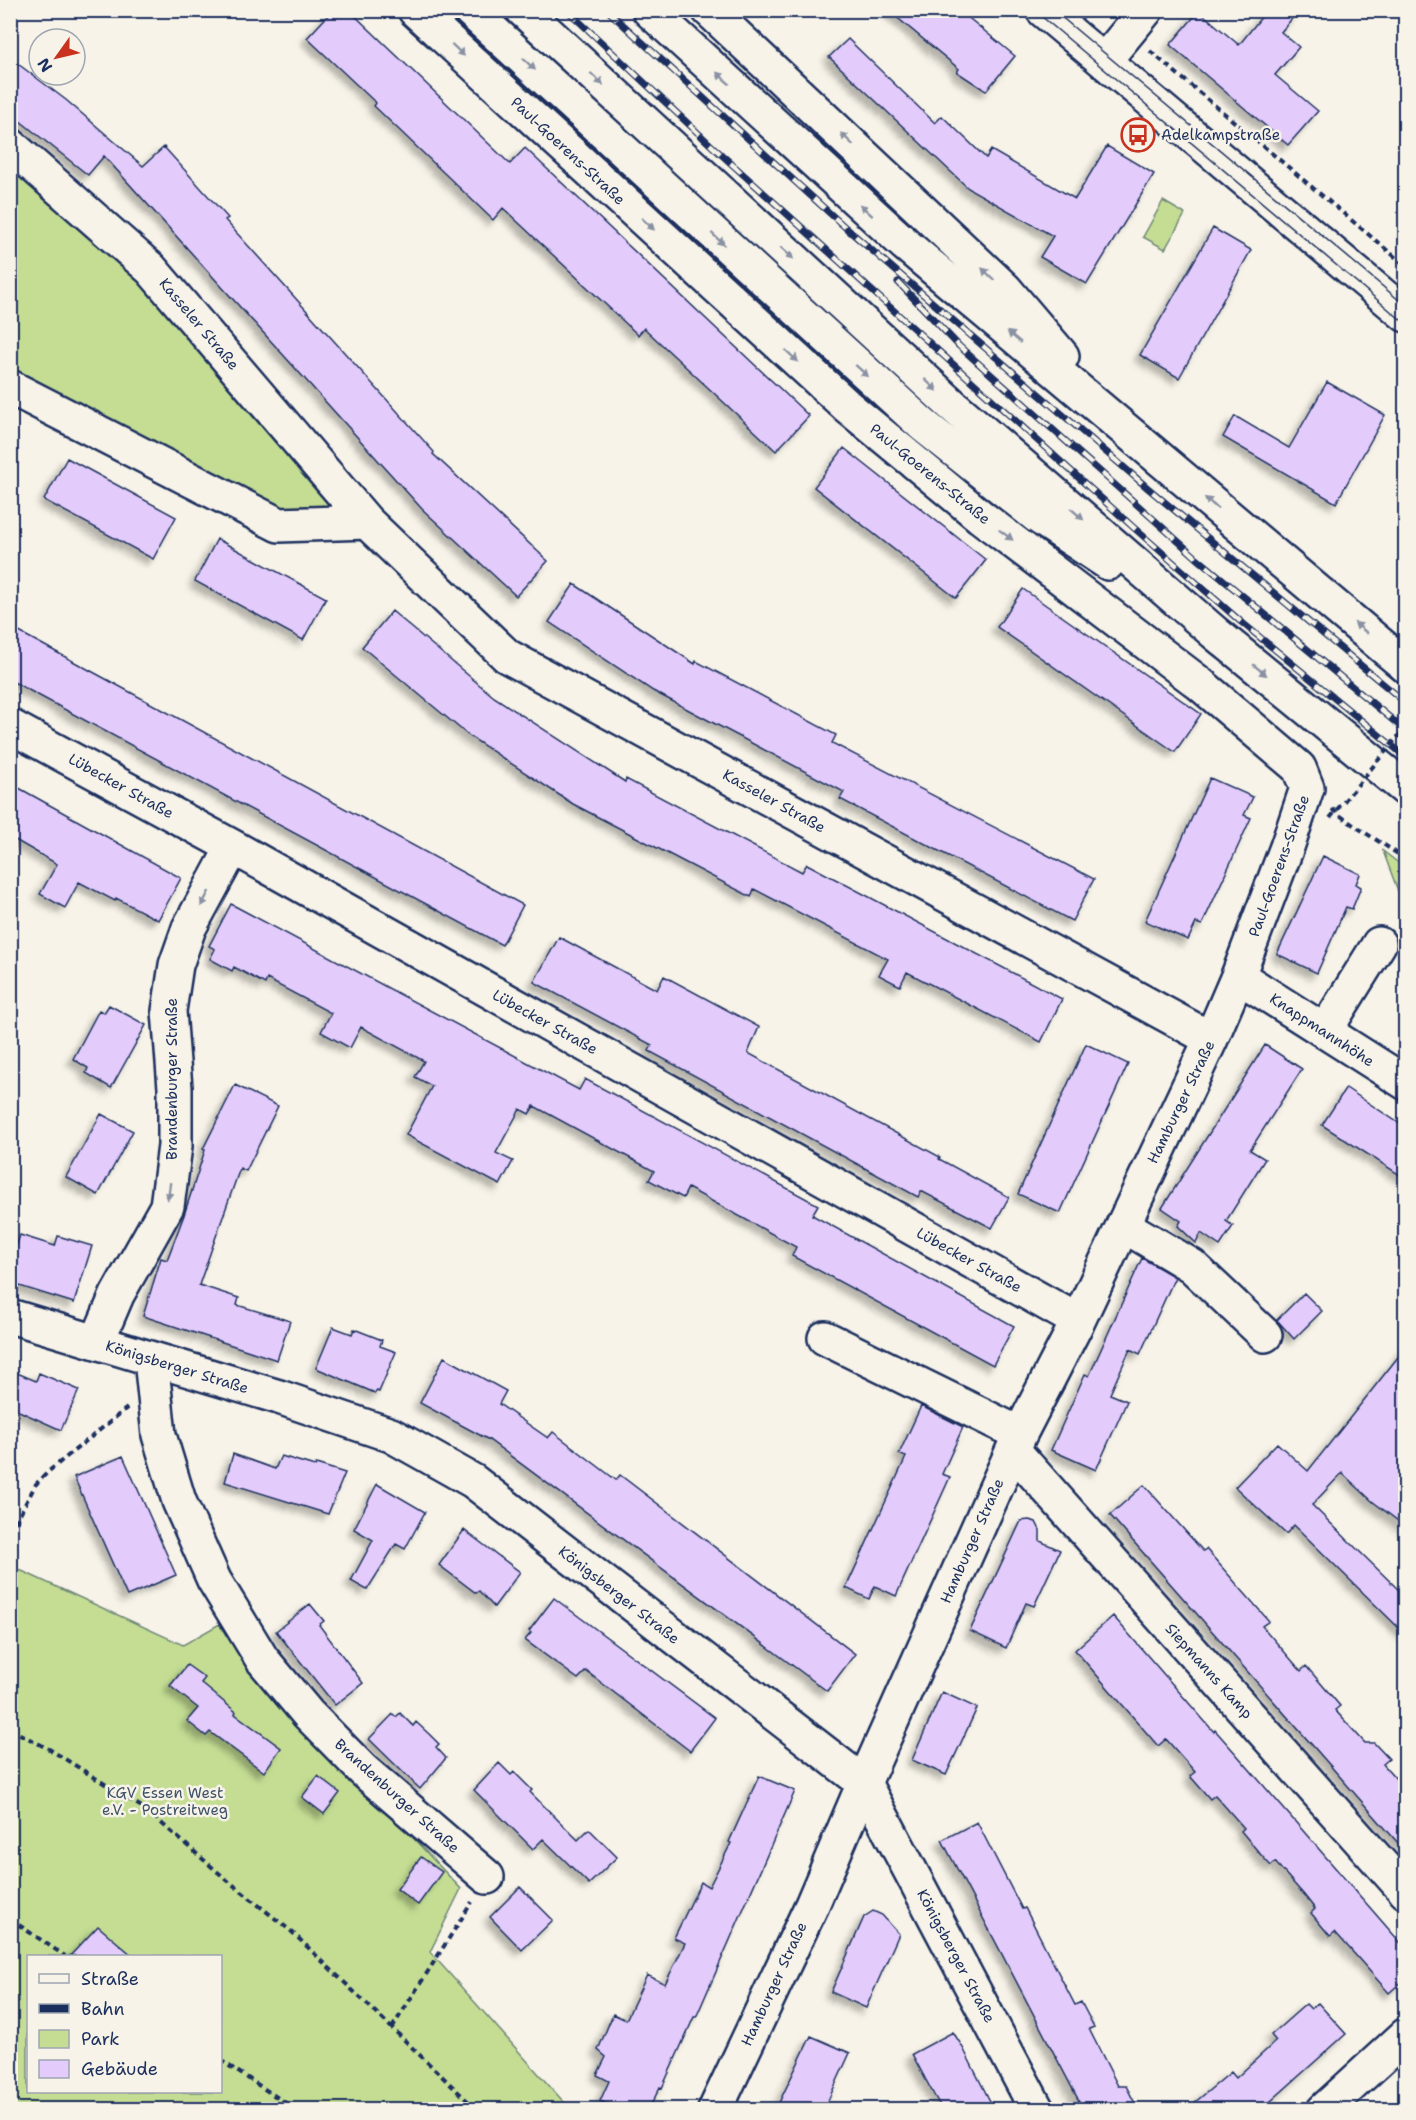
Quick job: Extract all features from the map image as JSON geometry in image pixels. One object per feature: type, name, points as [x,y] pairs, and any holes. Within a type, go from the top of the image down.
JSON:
[{"type":"main road","name":"Paul-Goerens-Straße","points":[[415,10],[848,407],[981,517],[1199,683],[1299,768],[1307,788],[1239,976]]},
{"type":"main road","points":[[470,10],[923,425],[1037,516],[1215,633]]},
{"type":"main road","points":[[523,10],[951,404],[1215,633],[1406,789]]},
{"type":"main road","points":[[649,10],[906,245],[1406,666]]},
{"type":"main road","points":[[709,10],[1005,289],[1123,429]]},
{"type":"main road","points":[[1043,10],[1406,315]]},
{"type":"main road","points":[[1104,61],[1137,21]]},
{"type":"main road","name":"Kasseler Straße","points":[[10,145],[151,269],[367,522],[507,656],[1211,1039]]},
{"type":"main road","points":[[10,387],[279,525],[367,522]]},
{"type":"main road","name":"Lübecker Straße","points":[[10,726],[233,847],[1078,1322]]},
{"type":"main road","name":"Brandenburger Straße","points":[[97,1342],[117,1295],[167,1206],[175,1146],[175,1088],[169,1011],[176,965],[189,928],[233,847]]},
{"type":"main road","points":[[1325,1031],[1379,944]]},
{"type":"main road","name":"Hamburger Straße","points":[[715,2109],[812,1905],[864,1783],[1017,1442],[1078,1322],[1239,976]]},
{"type":"main road","name":"Knappmannhöhe","points":[[1239,976],[1406,1083]]},
{"type":"main road","points":[[1123,1225],[1192,1266],[1265,1335]]},
{"type":"main road","name":"Königsberger Straße","points":[[10,1316],[97,1342],[152,1374],[279,1397],[391,1435],[473,1481],[864,1783],[1037,2109]]},
{"type":"main road","points":[[825,1338],[1017,1442]]},
{"type":"main road","name":"Brandenburger Straße","points":[[152,1374],[159,1435],[180,1501],[214,1581],[262,1659],[308,1714],[363,1770],[487,1877]]},
{"type":"main road","name":"Siepmanns Kamp","points":[[1017,1442],[1406,1892]]},
{"type":"main road","points":[[1324,2109],[1406,2035]]},
{"type":"path","points":[[1137,21],[1406,266]]},
{"type":"path","points":[[1330,818],[1406,727]]},
{"type":"path","points":[[1307,788],[1349,824],[1406,860]]},
{"type":"path","points":[[10,1533],[36,1484],[122,1411],[152,1374]]},
{"type":"path","points":[[10,1729],[49,1749],[145,1809],[227,1880],[292,1932],[477,2109]]},
{"type":"path","points":[[392,2028],[442,1953],[487,1877]]},
{"type":"path","points":[[10,1919],[64,1955]]},
{"type":"path","points":[[222,2061],[295,2109]]},
{"type":"green space","points":[[10,165],[145,276],[343,508],[284,512],[11,378]]},
{"type":"green space","points":[[1163,201],[1185,214],[1165,249],[1143,237]]},
{"type":"green space","points":[[1383,851],[1405,868],[1405,907],[1404,907]]},
{"type":"green space","name":"KGV Essen West e.V. - Postreitweg","points":[[11,1566],[183,1645],[223,1622],[338,1758],[461,1889],[430,1952],[570,2109],[11,2110]]},
{"type":"building","points":[[333,10],[349,10],[510,164],[525,148],[809,416],[776,451],[644,328],[638,335],[503,208],[493,220],[307,38]]},
{"type":"building","points":[[888,10],[959,10],[1015,56],[986,91],[957,72],[959,69]]},
{"type":"building","points":[[1267,10],[1299,10],[1281,32],[1299,47],[1275,75],[1318,111],[1288,145],[1170,45],[1199,11],[1239,45]]},
{"type":"building","points":[[848,39],[935,123],[942,116],[986,158],[991,150],[1075,199],[1107,146],[1154,174],[1087,284],[1040,257],[1053,236],[968,188],[829,57]]},
{"type":"building","points":[[10,58],[27,71],[27,87],[49,87],[143,166],[164,147],[228,218],[225,220],[434,452],[433,454],[548,561],[516,596],[422,509],[104,156],[88,175],[10,113]]},
{"type":"building","points":[[1213,228],[1251,250],[1179,378],[1140,355]]},
{"type":"building","points":[[1327,382],[1385,415],[1336,503],[1223,437],[1235,416],[1289,448]]},
{"type":"building","points":[[844,448],[986,560],[956,598],[814,487]]},
{"type":"building","points":[[67,458],[176,517],[153,559],[44,500]]},
{"type":"building","points":[[217,539],[326,598],[303,640],[195,581]]},
{"type":"building","points":[[574,584],[695,664],[696,661],[836,735],[832,743],[1094,879],[1072,921],[840,799],[844,792],[653,691],[549,622]]},
{"type":"building","points":[[1023,589],[1201,714],[1175,752],[997,627]]},
{"type":"building","points":[[392,611],[494,697],[625,782],[626,779],[802,872],[807,864],[1062,999],[1041,1042],[907,972],[900,986],[879,975],[888,959],[754,889],[751,897],[573,804],[469,736],[362,647]]},
{"type":"building","points":[[10,627],[523,905],[502,945],[10,680]]},
{"type":"building","points":[[1210,778],[1253,797],[1244,815],[1251,818],[1202,925],[1196,923],[1188,940],[1145,921]]},
{"type":"building","points":[[10,783],[181,878],[158,920],[79,882],[65,908],[40,894],[57,864],[10,837]]},
{"type":"building","points":[[1323,856],[1360,874],[1356,884],[1361,887],[1352,909],[1346,907],[1317,973],[1277,954]]},
{"type":"building","points":[[231,904],[579,1090],[585,1079],[818,1205],[812,1215],[1014,1326],[993,1365],[792,1256],[796,1247],[688,1188],[683,1198],[649,1180],[654,1171],[534,1106],[529,1114],[520,1109],[496,1153],[513,1161],[500,1185],[406,1135],[432,1086],[415,1077],[424,1061],[361,1027],[350,1048],[321,1032],[331,1013],[267,979],[265,984],[234,967],[232,971],[210,959],[215,949],[209,946]]},
{"type":"building","points":[[559,937],[657,990],[664,976],[759,1027],[748,1053],[1009,1197],[992,1228],[921,1191],[918,1197],[649,1051],[652,1045],[534,982]]},
{"type":"building","points":[[109,1005],[146,1025],[111,1088],[86,1073],[88,1068],[73,1059],[99,1010],[104,1013]]},
{"type":"building","points":[[1086,1044],[1128,1064],[1060,1213],[1018,1194]]},
{"type":"building","points":[[1265,1045],[1302,1069],[1250,1150],[1265,1159],[1226,1221],[1233,1226],[1220,1246],[1201,1233],[1196,1243],[1178,1226],[1181,1221],[1162,1208]]},
{"type":"building","points":[[235,1085],[278,1106],[246,1171],[240,1168],[199,1285],[239,1298],[237,1305],[290,1321],[277,1360],[143,1316],[161,1258],[167,1260],[184,1215],[205,1150],[203,1149]]},
{"type":"building","points":[[1346,1088],[1406,1128],[1406,1179],[1322,1125]]},
{"type":"building","points":[[101,1114],[133,1131],[98,1195],[66,1177]]},
{"type":"building","points":[[20,1235],[55,1246],[58,1236],[92,1246],[74,1303],[10,1283],[10,1265]]},
{"type":"building","points":[[1142,1258],[1175,1277],[1140,1354],[1130,1349],[1110,1394],[1127,1401],[1096,1470],[1051,1450],[1085,1374],[1089,1376]]},
{"type":"building","points":[[1304,1293],[1322,1311],[1294,1339],[1277,1320]]},
{"type":"building","points":[[333,1327],[352,1334],[354,1329],[382,1340],[380,1346],[396,1352],[379,1392],[375,1393],[316,1368]]},
{"type":"building","points":[[1406,1347],[1406,1527],[1372,1501],[1342,1473],[1312,1505],[1406,1597],[1406,1635],[1294,1525],[1286,1534],[1235,1487],[1277,1443],[1308,1471]]},
{"type":"building","points":[[444,1357],[506,1391],[499,1404],[548,1438],[553,1432],[616,1480],[620,1475],[855,1654],[827,1691],[489,1440],[420,1403]]},
{"type":"building","points":[[10,1370],[36,1381],[39,1373],[79,1390],[61,1430],[10,1407]]},
{"type":"building","points":[[921,1406],[963,1427],[942,1474],[950,1477],[896,1596],[875,1586],[869,1599],[846,1588],[906,1457],[899,1454]]},
{"type":"building","points":[[233,1454],[275,1469],[281,1456],[345,1473],[328,1514],[225,1482]]},
{"type":"building","points":[[123,1456],[176,1575],[127,1596],[74,1477]]},
{"type":"building","points":[[377,1484],[425,1512],[405,1549],[396,1544],[367,1590],[351,1581],[373,1540],[354,1529]]},
{"type":"building","points":[[1144,1485],[1203,1551],[1206,1549],[1269,1621],[1262,1626],[1301,1671],[1306,1666],[1340,1706],[1335,1710],[1365,1743],[1374,1743],[1389,1759],[1383,1764],[1406,1790],[1406,1852],[1110,1515]]},
{"type":"building","points":[[1021,1521],[1036,1522],[1040,1530],[1040,1541],[1060,1550],[1034,1606],[1026,1603],[1006,1648],[970,1631]]},
{"type":"building","points":[[464,1530],[520,1572],[494,1607],[479,1591],[476,1593],[439,1565]]},
{"type":"building","points":[[554,1598],[715,1718],[690,1751],[586,1671],[578,1679],[525,1640],[531,1633],[529,1631]]},
{"type":"building","points":[[310,1604],[324,1621],[319,1625],[363,1683],[335,1705],[276,1631]]},
{"type":"building","points":[[1113,1616],[1406,1949],[1406,1978],[1389,1993],[1335,1932],[1330,1936],[1311,1913],[1315,1909],[1304,1895],[1275,1862],[1271,1866],[1261,1855],[1241,1831],[1244,1828],[1215,1795],[1210,1799],[1190,1776],[1195,1772],[1166,1739],[1158,1746],[1075,1650]]},
{"type":"building","points":[[187,1665],[205,1678],[201,1683],[236,1712],[235,1714],[281,1748],[264,1772],[210,1732],[206,1736],[187,1721],[198,1708],[170,1686]]},
{"type":"building","points":[[942,1692],[977,1708],[946,1775],[912,1760]]},
{"type":"building","points":[[400,1713],[413,1726],[416,1722],[429,1734],[439,1744],[436,1747],[446,1758],[420,1789],[369,1739],[393,1714],[396,1717]]},
{"type":"building","points":[[499,1763],[511,1775],[514,1772],[532,1790],[530,1792],[578,1840],[589,1829],[617,1857],[589,1884],[543,1839],[533,1849],[474,1790]]},
{"type":"building","points":[[318,1776],[340,1793],[324,1814],[302,1797]]},
{"type":"building","points":[[759,1776],[795,1791],[698,2013],[694,2017],[662,2088],[660,2087],[649,2109],[619,2109],[600,2101],[609,2081],[597,2075],[606,2057],[598,2050],[613,2014],[626,2020],[647,1975],[665,1984],[685,1943],[674,1938],[701,1882],[709,1887],[731,1843],[729,1842]]},
{"type":"building","points":[[977,1822],[1075,2005],[1081,2002],[1094,2027],[1089,2029],[1118,2086],[1126,2086],[1138,2109],[1068,2109],[1080,2103],[942,1840]]},
{"type":"building","points":[[421,1857],[442,1872],[418,1905],[397,1889]]},
{"type":"building","points":[[520,1887],[553,1920],[522,1950],[490,1917]]},
{"type":"building","points":[[873,1911],[882,1915],[899,1934],[866,2008],[831,1992],[864,1917]]},
{"type":"building","points":[[98,1926],[132,1955],[71,1955]]},
{"type":"building","points":[[1318,2003],[1346,2034],[1262,2109],[1187,2109],[1231,2072],[1236,2078],[1276,2041],[1271,2035],[1306,2004],[1311,2009]]},
{"type":"building","points":[[953,2032],[994,2109],[942,2109],[912,2054]]},
{"type":"building","points":[[811,2036],[850,2053],[824,2109],[776,2109]]},
{"type":"tram line","points":[[1034,10],[1406,324]]},
{"type":"tram line","points":[[1053,10],[1406,306]]},
{"type":"railway","points":[[567,10],[713,147],[1133,527],[1240,621],[1406,757]]},
{"type":"railway","points":[[607,10],[846,228],[1149,489],[1406,703]]},
{"type":"railway","points":[[898,282],[959,346],[1197,558],[1406,731]]},
{"type":"place","name":"Adelkampstraße","points":[[1138,135]]}]
